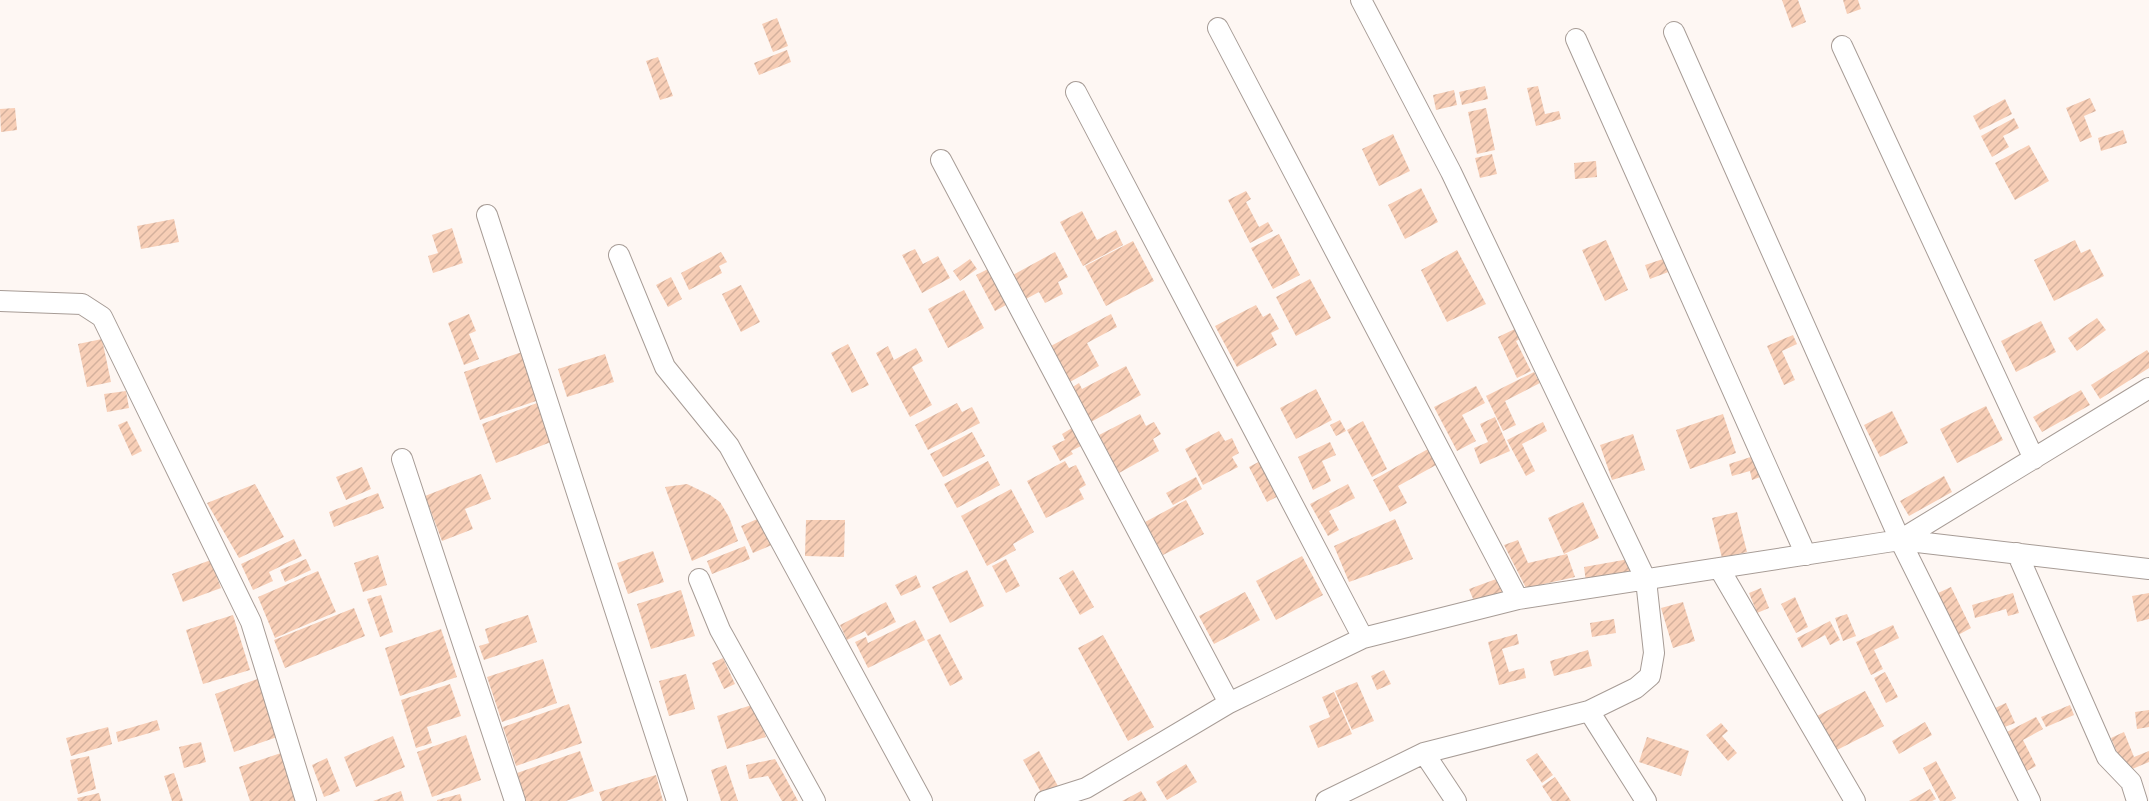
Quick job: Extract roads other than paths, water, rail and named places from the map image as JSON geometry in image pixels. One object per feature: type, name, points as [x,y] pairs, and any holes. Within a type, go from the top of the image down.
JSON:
[{"type":"street","points":[[1326,801],[1424,753],[1589,711],[1636,688],[1650,676],[1654,653],[1646,580],[1451,172],[1361,0]]},
{"type":"street","points":[[1218,28],[1518,600]]},
{"type":"street","points":[[1674,32],[1900,540],[2030,801]]},
{"type":"street","points":[[1576,39],[1806,555]]},
{"type":"street","points":[[1842,46],[2034,459]]},
{"type":"street","points":[[1076,92],[1363,638]]},
{"type":"street","points":[[941,160],[1229,703]]},
{"type":"street","points":[[487,214],[677,801]]},
{"type":"street","points":[[619,255],[665,367],[729,446],[922,801]]},
{"type":"street","points":[[0,301],[82,304],[102,317],[251,622],[306,801]]},
{"type":"street","points":[[1900,540],[2149,388]]},
{"type":"street","points":[[402,459],[515,801]]},
{"type":"street","points":[[1045,801],[1086,788],[1229,703],[1363,638],[1518,600],[1900,540],[2149,568]]},
{"type":"street","points":[[2017,553],[2107,757],[2131,782],[2138,801]]},
{"type":"street","points":[[1719,568],[1855,801]]},
{"type":"street","points":[[699,579],[720,630],[816,801]]},
{"type":"street","points":[[1589,711],[1646,801]]},
{"type":"street","points":[[1424,753],[1456,801]]}]
